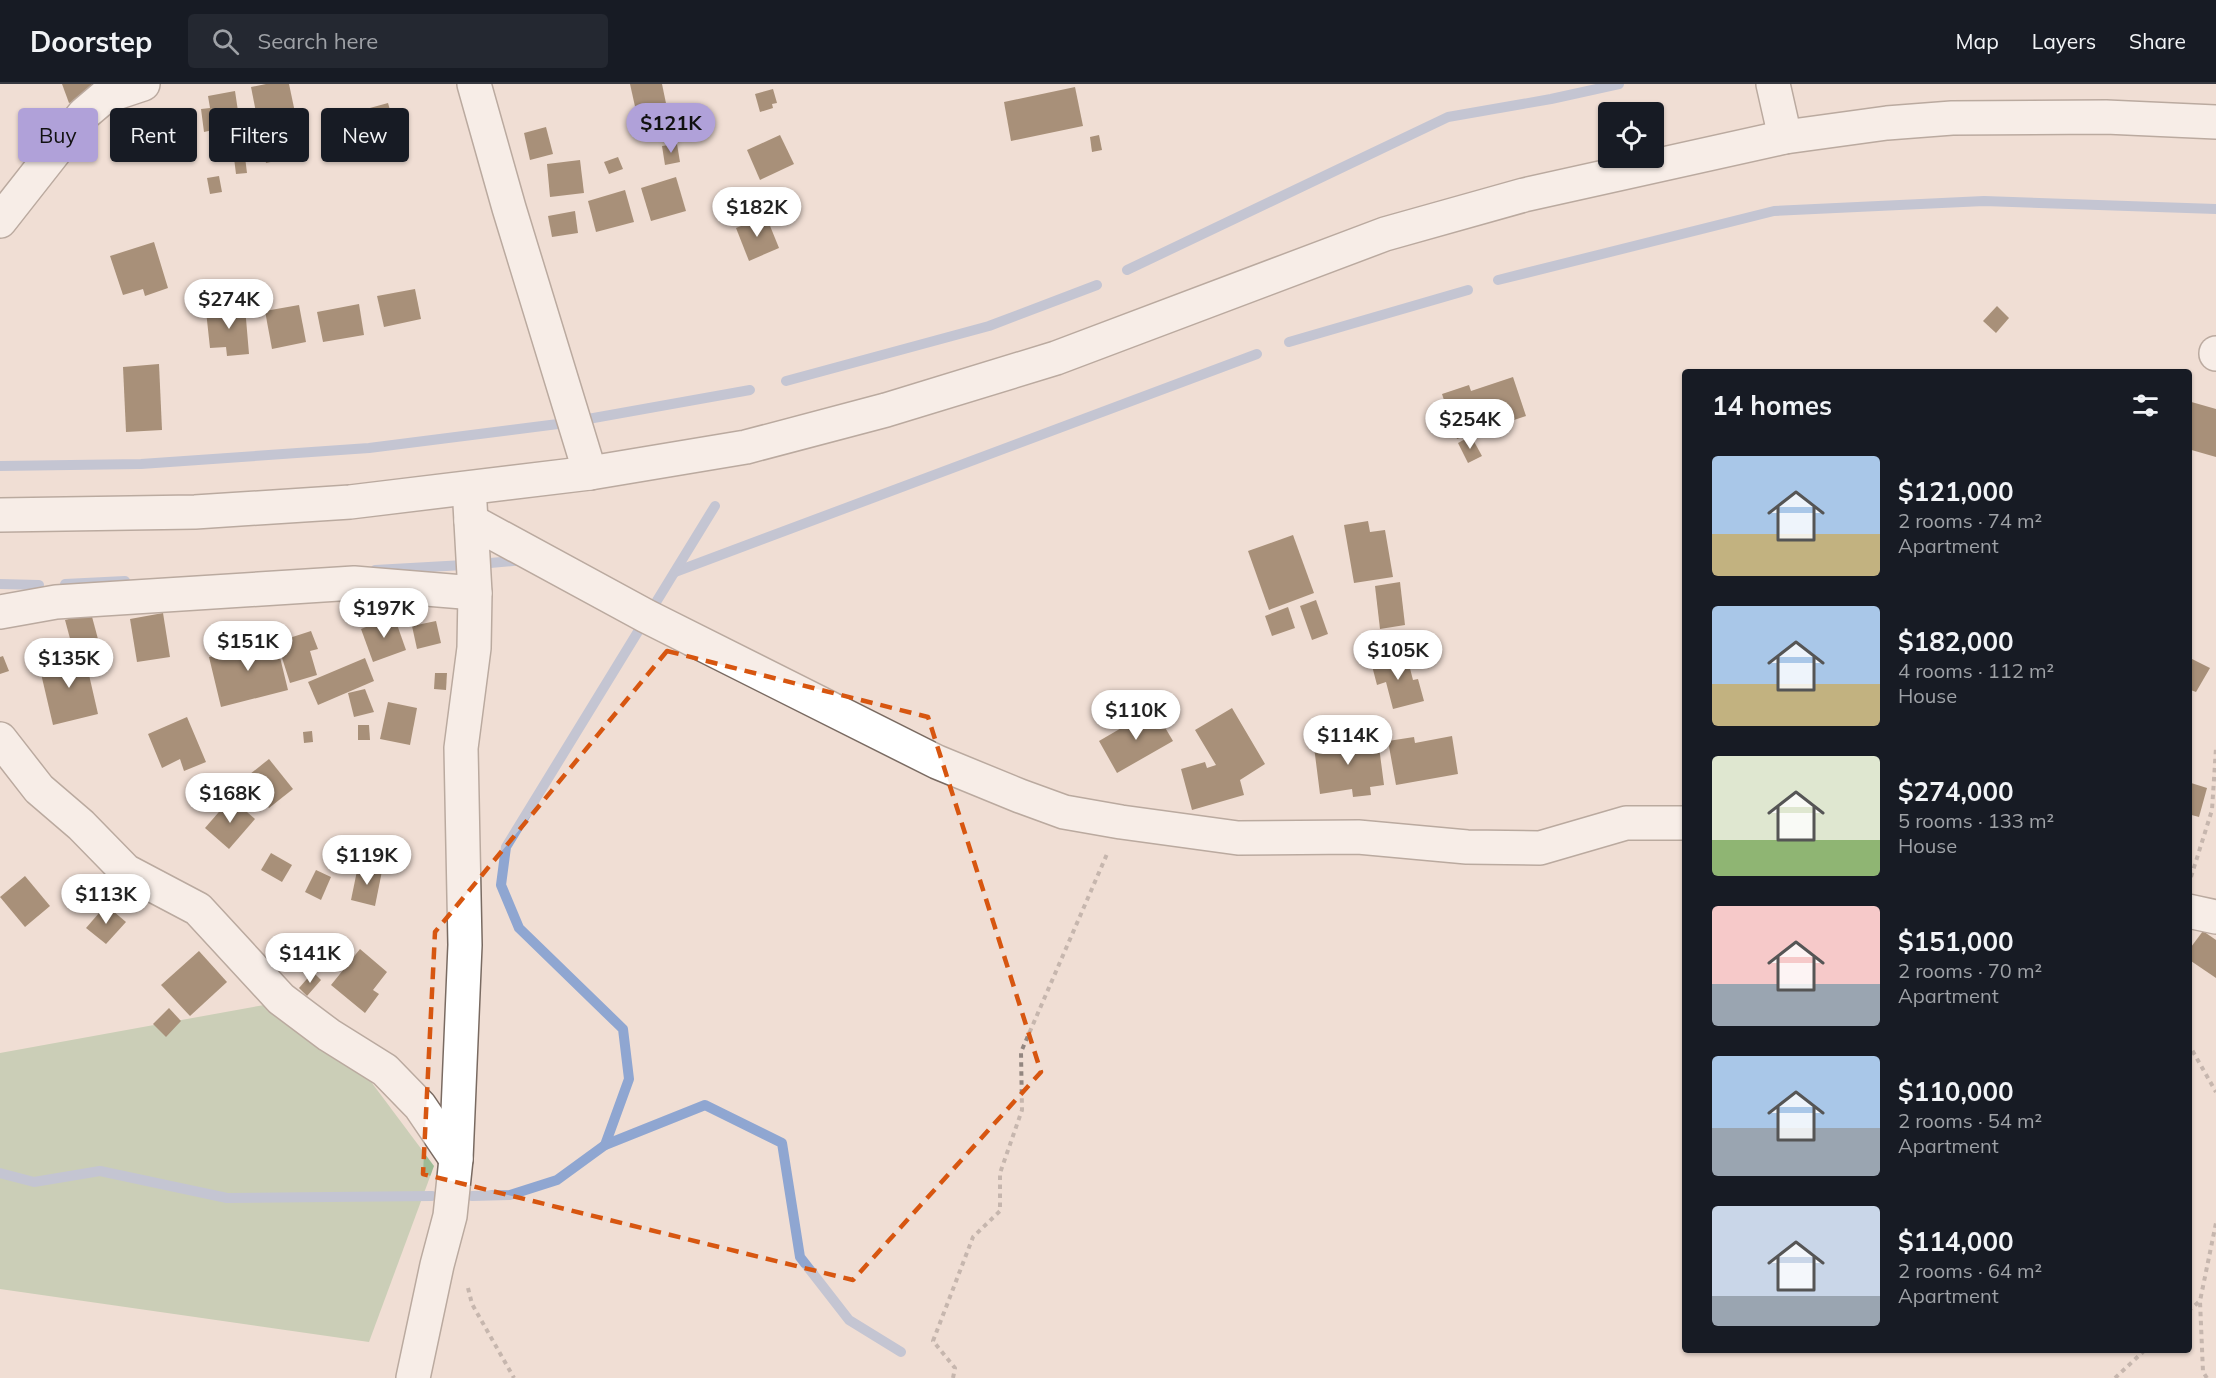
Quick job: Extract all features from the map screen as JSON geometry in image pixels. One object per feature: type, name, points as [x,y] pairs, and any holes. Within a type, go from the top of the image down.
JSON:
[{"type":"street","points":[[0,221],[84,114],[104,98],[143,84]]},
{"type":"street","points":[[474,84],[509,208],[590,473]]},
{"type":"street","points":[[1773,84],[1785,137]]},
{"type":"street","points":[[0,515],[195,512],[350,502],[470,505],[590,473],[746,447],[886,410],[1056,358],[1385,234],[1524,195],[1785,137],[1887,123],[1952,118],[2106,117],[2216,122]]},
{"type":"street","points":[[413,1378],[450,1216],[456,1159],[465,945],[461,748],[474,648],[475,593],[470,505]]},
{"type":"street","points":[[470,505],[646,616],[937,762],[1064,812],[1238,838],[1358,837],[1467,847],[1540,848],[1626,823],[1682,823]]},
{"type":"street","points":[[0,612],[56,602],[354,584],[475,593]]},
{"type":"street","points":[[0,739],[39,789],[81,825],[126,871],[198,909],[281,999],[329,1035],[385,1070],[420,1106],[456,1159]]},
{"type":"street","points":[[2192,912],[2216,917]]},
{"type":"path","points":[[2192,871],[2212,810],[2216,748]]},
{"type":"path","points":[[953,1378],[955,1368],[933,1341],[973,1237],[1000,1211],[1000,1173],[1022,1110],[1021,1052],[1121,822]]},
{"type":"path","points":[[2192,1050],[2216,1092]]},
{"type":"path","points":[[2202,1378],[2200,1300],[2216,1222]]},
{"type":"path","points":[[467,1282],[472,1304],[514,1378]]},
{"type":"path","points":[[2192,1307],[2200,1300]]},
{"type":"path","points":[[2115,1378],[2142,1353]]},
{"type":"path","points":[[2203,1372],[2207,1378]]},
{"type":"highlighted area","points":[[667,651],[928,717],[1041,1072],[853,1280],[423,1174],[435,932]]},
{"type":"green space","points":[[264,1005],[366,1075],[434,1166],[369,1342],[0,1289],[0,1053]]},
{"type":"building","points":[[62,84],[122,84],[69,103]]},
{"type":"building","points":[[266,84],[289,84],[294,108],[255,108],[251,87]]},
{"type":"building","points":[[630,84],[662,84],[668,113],[638,120]]},
{"type":"building","points":[[1075,87],[1083,126],[1011,141],[1004,102]]},
{"type":"building","points":[[773,89],[777,103],[772,104],[773,108],[760,112],[755,94]]},
{"type":"building","points":[[235,91],[238,108],[210,108],[208,96]]},
{"type":"building","points":[[388,103],[389,108],[370,108]]},
{"type":"building","points":[[209,108],[209,131],[204,132],[201,109]]},
{"type":"building","points":[[546,127],[553,154],[530,160],[524,133]]},
{"type":"building","points":[[780,135],[794,164],[760,180],[747,150]]},
{"type":"building","points":[[1099,135],[1102,150],[1092,152],[1090,137]]},
{"type":"building","points":[[677,144],[680,162],[665,165],[662,146]]},
{"type":"building","points":[[618,157],[623,169],[609,174],[604,162]]},
{"type":"building","points":[[580,160],[584,193],[550,197],[547,164]]},
{"type":"building","points":[[234,162],[246,162],[247,173],[236,174]]},
{"type":"building","points":[[219,176],[222,192],[210,194],[207,178]]},
{"type":"building","points":[[676,177],[686,211],[651,221],[641,188]]},
{"type":"building","points":[[625,190],[634,222],[596,232],[588,201]]},
{"type":"building","points":[[575,211],[578,233],[552,237],[548,216]]},
{"type":"building","points":[[766,216],[779,248],[749,261],[736,228]]},
{"type":"building","points":[[154,242],[168,288],[145,296],[143,289],[123,295],[110,256]]},
{"type":"building","points":[[415,289],[421,319],[384,327],[377,296]]},
{"type":"building","points":[[359,304],[364,335],[323,342],[317,312]]},
{"type":"building","points":[[299,305],[306,342],[272,349],[265,311]]},
{"type":"building","points":[[1997,306],[2009,318],[1996,333],[1983,321]]},
{"type":"building","points":[[245,307],[249,354],[227,356],[226,347],[210,348],[206,311]]},
{"type":"building","points":[[159,364],[162,430],[126,432],[123,367]]},
{"type":"building","points":[[1513,377],[1526,416],[1457,439],[1442,394],[1469,385],[1471,391]]},
{"type":"building","points":[[2192,402],[2216,409],[2216,457],[2192,450]]},
{"type":"building","points":[[1471,436],[1482,456],[1468,463],[1458,443]]},
{"type":"building","points":[[1368,521],[1370,532],[1385,530],[1393,577],[1354,583],[1344,525]]},
{"type":"building","points":[[1293,535],[1314,593],[1269,610],[1248,551]]},
{"type":"building","points":[[1400,582],[1405,625],[1380,629],[1375,586]]},
{"type":"building","points":[[1316,600],[1328,634],[1312,640],[1300,606]]},
{"type":"building","points":[[1288,607],[1295,628],[1272,636],[1265,616]]},
{"type":"building","points":[[91,613],[98,639],[72,646],[65,620]]},
{"type":"building","points":[[163,613],[170,657],[137,662],[130,619]]},
{"type":"building","points":[[394,616],[406,650],[373,662],[361,629]]},
{"type":"building","points":[[436,621],[441,643],[417,649],[412,626]]},
{"type":"building","points":[[311,631],[318,649],[310,651],[317,675],[290,683],[277,642]]},
{"type":"building","points":[[257,636],[259,644],[276,641],[288,690],[221,707],[209,657],[229,653],[227,644]]},
{"type":"building","points":[[84,653],[98,714],[53,725],[39,665]]},
{"type":"building","points":[[1406,653],[1413,680],[1418,679],[1424,701],[1393,709],[1386,682],[1377,685],[1371,662]]},
{"type":"building","points":[[3,656],[9,671],[0,674],[0,657]]},
{"type":"building","points":[[365,658],[374,681],[318,705],[308,682]]},
{"type":"building","points":[[2192,659],[2210,668],[2196,692],[2192,690]]},
{"type":"building","points":[[435,673],[447,673],[446,690],[434,689]]},
{"type":"building","points":[[365,689],[374,712],[354,717],[348,693]]},
{"type":"building","points":[[388,702],[417,708],[410,745],[380,739]]},
{"type":"building","points":[[1232,708],[1265,764],[1240,780],[1244,795],[1192,810],[1181,769],[1205,762],[1207,768],[1216,765],[1195,730]]},
{"type":"building","points":[[1154,709],[1173,741],[1117,773],[1099,741]]},
{"type":"building","points":[[187,717],[206,762],[184,771],[180,759],[162,768],[148,734]]},
{"type":"building","points":[[358,725],[369,725],[370,740],[358,740]]},
{"type":"building","points":[[312,731],[313,742],[304,743],[303,732]]},
{"type":"building","points":[[1338,736],[1340,745],[1378,739],[1384,785],[1370,787],[1371,795],[1353,797],[1352,789],[1320,794],[1313,739]]},
{"type":"building","points":[[1452,736],[1458,774],[1396,785],[1388,741],[1414,737],[1415,743]]},
{"type":"building","points":[[269,759],[293,789],[269,808],[245,778]]},
{"type":"building","points":[[2192,783],[2207,788],[2199,817],[2192,815]]},
{"type":"building","points":[[231,798],[255,819],[229,849],[205,828]]},
{"type":"building","points":[[271,853],[292,865],[282,882],[261,870]]},
{"type":"building","points":[[358,866],[382,871],[375,906],[351,900]]},
{"type":"building","points":[[316,870],[331,877],[321,900],[305,892]]},
{"type":"building","points":[[25,876],[50,906],[25,927],[0,897]]},
{"type":"building","points":[[106,905],[126,922],[106,944],[86,928]]},
{"type":"building","points":[[2203,931],[2216,940],[2216,978],[2192,962],[2192,946]]},
{"type":"building","points":[[360,949],[387,972],[373,990],[379,994],[365,1013],[331,985]]},
{"type":"building","points":[[199,951],[227,982],[190,1016],[161,985]]},
{"type":"building","points":[[313,972],[321,980],[307,996],[299,988]]},
{"type":"building","points":[[169,1008],[181,1021],[166,1037],[153,1024]]},
{"type":"waterway","points":[[1127,270],[1448,117],[1551,99],[1619,84]]},
{"type":"waterway","points":[[1498,280],[1774,211],[1984,201],[2216,209]]},
{"type":"waterway","points":[[786,381],[989,326],[1097,285]]},
{"type":"waterway","points":[[1289,342],[1468,290]]},
{"type":"waterway","points":[[675,572],[1257,354]]},
{"type":"waterway","points":[[588,419],[750,390]]},
{"type":"waterway","points":[[0,466],[141,464],[369,448],[558,424]]},
{"type":"waterway","points":[[605,1145],[629,1079],[623,1029],[519,928],[501,885],[506,847],[715,506]]},
{"type":"waterway","points":[[490,563],[524,560]]},
{"type":"waterway","points":[[375,570],[464,565]]},
{"type":"waterway","points":[[65,584],[125,581]]},
{"type":"waterway","points":[[0,584],[39,585]]},
{"type":"waterway","points":[[472,1196],[510,1195],[557,1180],[605,1145],[705,1105],[782,1143],[800,1257],[849,1320],[901,1352]]},
{"type":"waterway","points":[[0,1173],[34,1182],[100,1171],[227,1198],[432,1196]]}]
